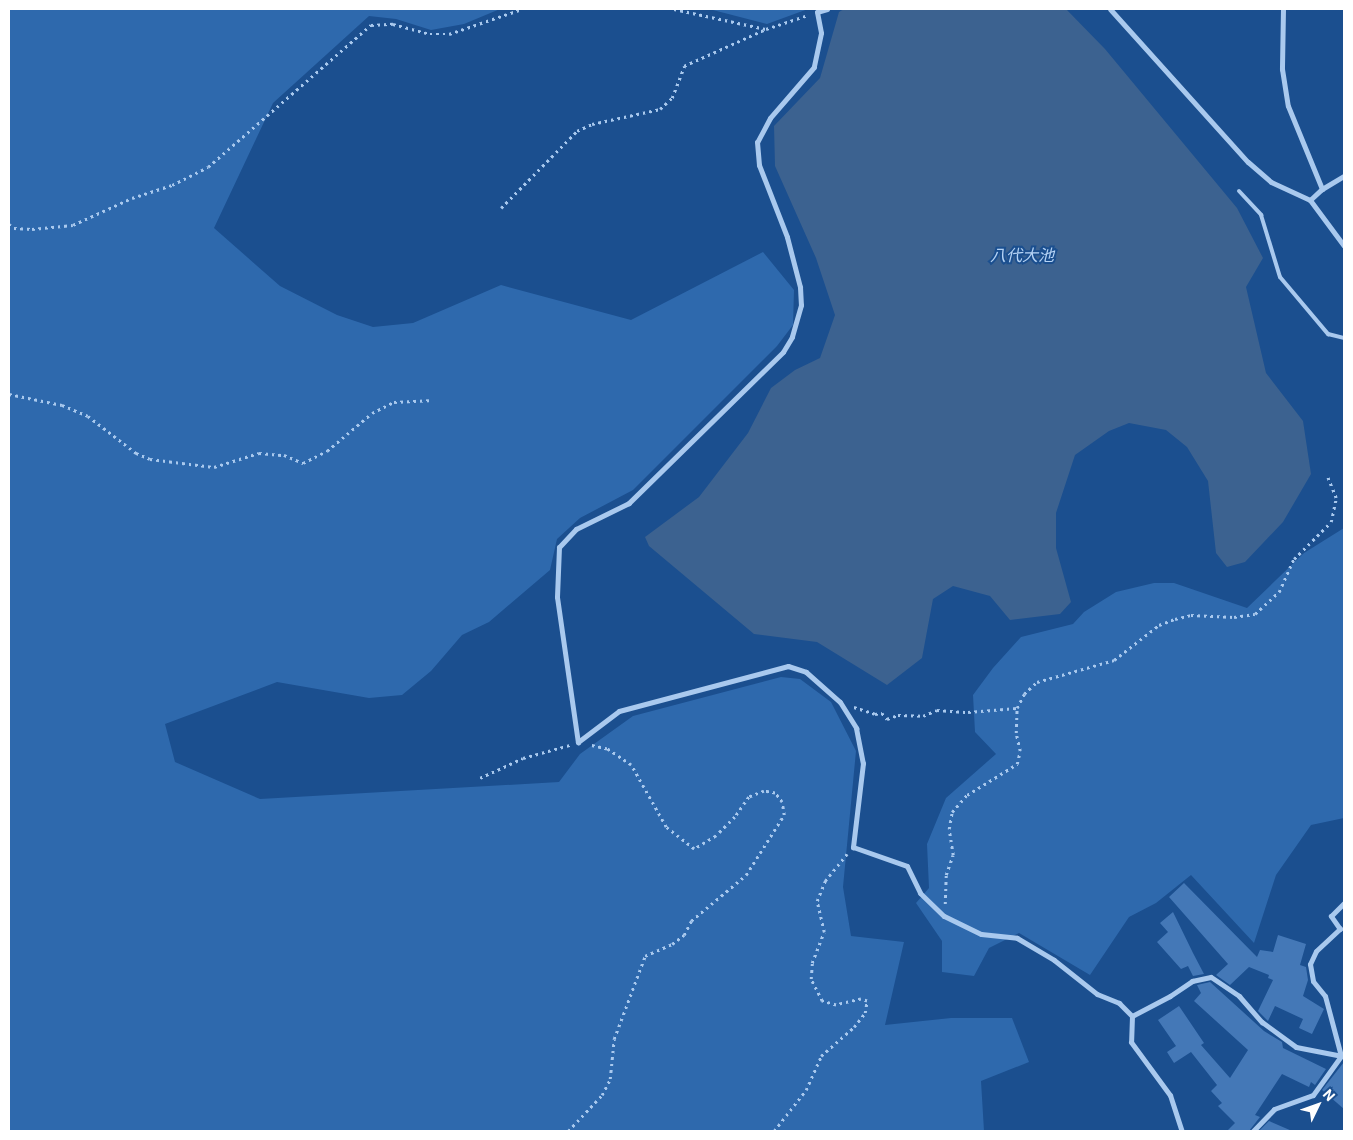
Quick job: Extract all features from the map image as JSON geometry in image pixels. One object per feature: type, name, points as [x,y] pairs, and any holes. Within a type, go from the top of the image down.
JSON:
[{"type":"street","points":[[827,9],[817,12],[821,32],[814,67],[770,118],[756,142],[759,165],[787,237],[800,287],[801,305],[792,337],[783,352],[629,503],[576,529],[558,547],[557,597],[578,742],[619,711],[788,666],[806,672],[843,706],[856,728],[863,763],[853,847],[907,866],[920,893],[944,916],[981,934],[1017,938],[1054,960],[1097,994],[1118,1003],[1132,1016]]},
{"type":"street","points":[[1110,9],[1248,162],[1271,182],[1310,200],[1344,246]]},
{"type":"street","points":[[1283,9],[1282,69],[1288,106],[1322,189]]},
{"type":"street","points":[[1310,200],[1322,189],[1344,176]]},
{"type":"street","points":[[1343,1056],[1325,996],[1313,981],[1310,964],[1316,951],[1340,929],[1331,916],[1344,903]]},
{"type":"street","points":[[1132,1016],[1170,996],[1192,981],[1211,977],[1239,996],[1262,1022],[1296,1047],[1343,1056]]},
{"type":"street","points":[[1132,1016],[1130,1042],[1170,1095],[1182,1131]]},
{"type":"street","points":[[1254,1131],[1274,1108],[1313,1095],[1343,1056]]},
{"type":"lane","points":[[1239,191],[1261,215],[1280,277],[1328,334],[1344,338]]},
{"type":"path","points":[[9,224],[14,228],[32,229],[73,225],[132,198],[172,185],[208,167],[372,25],[393,24],[430,34],[449,34],[522,9]]},
{"type":"path","points":[[674,9],[766,29]]},
{"type":"path","points":[[501,208],[577,131],[592,124],[660,109],[672,98],[684,66],[766,29],[817,12]]},
{"type":"path","points":[[9,394],[62,404],[88,416],[136,453],[150,459],[214,467],[260,453],[284,455],[303,463],[327,451],[372,413],[386,405],[394,402],[430,400]]},
{"type":"path","points":[[944,916],[946,875],[953,854],[949,830],[952,812],[967,795],[1017,764],[1020,751],[1016,708],[1024,694],[1037,682],[1114,660],[1158,625],[1191,615],[1234,617],[1255,614],[1279,592],[1294,559],[1331,522],[1336,498],[1328,478]]},
{"type":"path","points":[[843,706],[882,713],[888,720],[898,714],[924,716],[937,710],[968,712],[1016,708]]},
{"type":"path","points":[[480,778],[523,758],[578,742],[607,749],[631,765],[666,827],[694,849],[716,836],[749,797],[764,791],[775,792],[782,802],[784,815],[746,875],[691,922],[684,935],[672,944],[645,956],[614,1039],[610,1078],[602,1095],[568,1131]]},
{"type":"path","points":[[774,1131],[806,1090],[821,1056],[854,1027],[865,1013],[867,1001],[861,999],[836,1005],[822,1001],[811,979],[812,963],[824,932],[817,901],[825,881],[853,847]]},
{"type":"shaded area","points":[[9,9],[500,9],[464,24],[431,30],[396,19],[369,16],[273,103],[214,228],[280,286],[337,315],[373,327],[413,323],[501,285],[631,320],[763,252],[794,290],[793,325],[777,346],[633,490],[580,518],[557,539],[550,570],[489,622],[462,635],[431,671],[402,695],[369,698],[277,682],[165,724],[175,762],[260,799],[559,782],[580,754],[633,716],[781,677],[800,679],[831,702],[856,751],[843,887],[851,936],[904,942],[885,1025],[951,1018],[1012,1018],[1029,1062],[981,1081],[984,1131],[9,1131]]},
{"type":"shaded area","points":[[709,9],[808,9],[767,24]]},
{"type":"shaded area","points":[[1344,528],[1344,818],[1311,825],[1276,875],[1254,943],[1191,875],[1156,903],[1129,917],[1090,975],[1019,933],[989,948],[974,976],[942,972],[942,941],[916,903],[929,888],[927,844],[946,798],[996,754],[975,732],[973,695],[993,668],[1021,637],[1073,624],[1084,612],[1116,592],[1154,583],[1174,583],[1247,608],[1304,553]]},
{"type":"water","name":"八代大池","points":[[844,9],[1066,9],[1105,49],[1237,208],[1263,258],[1246,287],[1266,373],[1303,421],[1311,474],[1283,522],[1245,562],[1227,567],[1216,553],[1208,481],[1187,447],[1166,430],[1129,423],[1109,431],[1075,455],[1056,513],[1056,548],[1071,602],[1060,614],[1010,620],[990,596],[953,586],[933,599],[922,658],[887,685],[817,642],[754,634],[649,546],[645,537],[699,497],[748,433],[771,388],[795,370],[820,358],[835,315],[816,258],[775,166],[774,126],[820,78],[839,12]]},
{"type":"building","points":[[1184,883],[1257,957],[1260,950],[1273,952],[1278,935],[1306,944],[1300,965],[1306,967],[1308,980],[1303,996],[1324,1009],[1312,1034],[1299,1028],[1303,1019],[1275,1006],[1268,1021],[1258,1011],[1273,980],[1268,978],[1269,975],[1249,967],[1230,985],[1216,975],[1228,964],[1169,897]]},
{"type":"building","points":[[1173,912],[1204,974],[1193,976],[1188,966],[1181,969],[1157,942],[1168,932],[1160,923]]},
{"type":"building","points":[[1210,982],[1264,1031],[1282,1042],[1283,1048],[1326,1069],[1315,1085],[1311,1082],[1309,1087],[1282,1074],[1255,1115],[1260,1117],[1249,1131],[1227,1131],[1235,1123],[1218,1106],[1222,1103],[1211,1091],[1217,1085],[1191,1052],[1174,1063],[1167,1052],[1176,1046],[1158,1020],[1179,1006],[1204,1043],[1201,1045],[1230,1078],[1248,1050],[1194,1001],[1201,993],[1197,985]]},
{"type":"building","points":[[1344,1062],[1344,1109],[1322,1090]]},
{"type":"building","points":[[1269,1121],[1292,1131],[1259,1131]]}]
